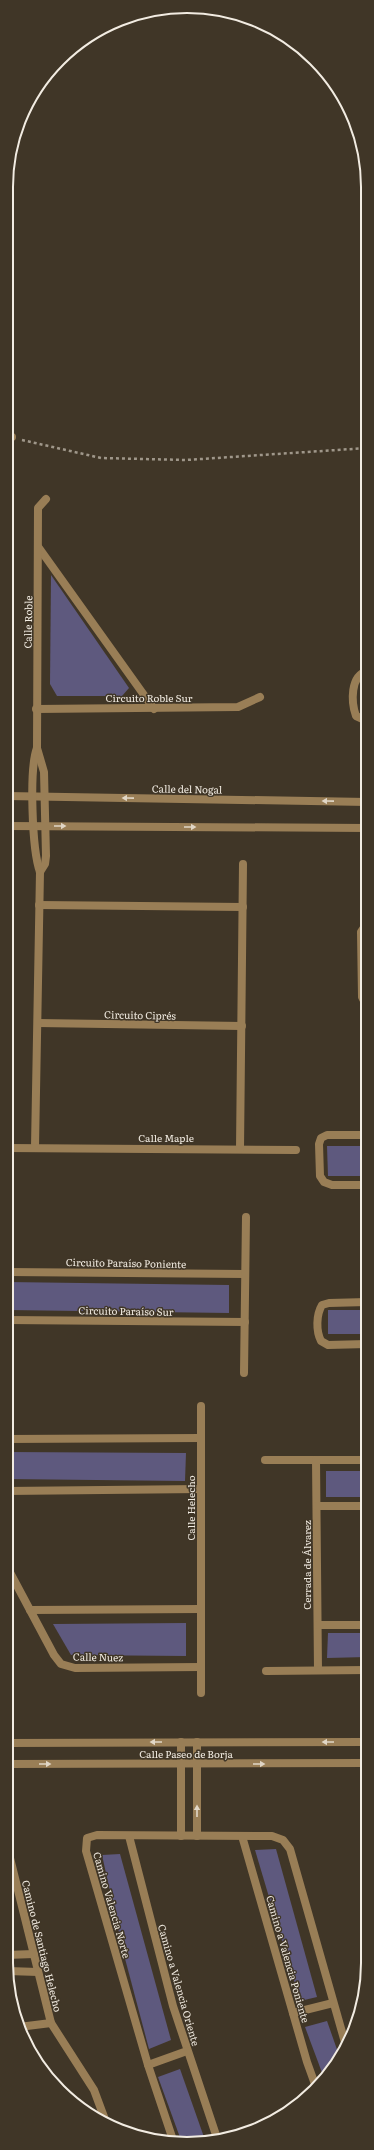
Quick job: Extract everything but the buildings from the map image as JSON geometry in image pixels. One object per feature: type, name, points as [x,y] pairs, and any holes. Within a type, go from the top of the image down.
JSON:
[{"type":"street","name":"Calle Roble","points":[[35,826],[33,764],[37,748],[38,508],[46,500]]},
{"type":"street","points":[[39,548],[154,709]]},
{"type":"street","points":[[361,674],[354,684],[354,711],[361,719]]},
{"type":"street","name":"Circuito Roble Sur","points":[[36,709],[238,707],[260,697]]},
{"type":"street","name":"Calle Roble","points":[[37,748],[43,763],[44,826]]},
{"type":"street","name":"Calle del Nogal","points":[[13,796],[361,802]]},
{"type":"street","points":[[13,826],[361,828]]},
{"type":"street","points":[[35,826],[35,856],[40,872],[35,1147]]},
{"type":"street","points":[[40,872],[45,864],[46,856],[44,826]]},
{"type":"street","points":[[240,1149],[244,864]]},
{"type":"street","points":[[40,905],[243,907]]},
{"type":"street","name":"Circuito Ciprés","points":[[38,1023],[242,1026]]},
{"type":"street","points":[[361,1135],[327,1135],[321,1138],[319,1144],[320,1176],[324,1182],[332,1185],[361,1185]]},
{"type":"street","name":"Calle Maple","points":[[13,1148],[296,1150]]},
{"type":"street","points":[[244,1374],[246,1217]]},
{"type":"street","name":"Circuito Paraíso Poniente","points":[[13,1272],[245,1274]]},
{"type":"street","points":[[361,1302],[329,1302],[322,1305],[318,1312],[318,1336],[321,1342],[328,1345],[361,1344]]},
{"type":"street","name":"Circuito Paraíso Sur","points":[[13,1320],[245,1322]]},
{"type":"street","name":"Calle Helecho","points":[[200,1692],[201,1406]]},
{"type":"street","points":[[13,1440],[201,1438]]},
{"type":"street","points":[[265,1460],[361,1460]]},
{"type":"street","name":"Cerrada de Álvarez","points":[[316,1460],[318,1670]]},
{"type":"street","points":[[13,1491],[201,1489]]},
{"type":"street","points":[[317,1506],[361,1506]]},
{"type":"street","name":"Calle Nuez","points":[[13,1578],[54,1655],[61,1664],[67,1666],[200,1667]]},
{"type":"street","points":[[30,1610],[201,1609]]},
{"type":"street","points":[[318,1625],[361,1625]]},
{"type":"street","points":[[266,1670],[361,1670]]},
{"type":"street","points":[[181,1742],[181,1836]]},
{"type":"street","points":[[197,1742],[197,1836]]},
{"type":"street","name":"Calle Paseo de Borja","points":[[13,1743],[361,1742]]},
{"type":"street","name":"Calle Paseo de Borja","points":[[13,1764],[361,1763]]},
{"type":"street","name":"Camino Valencia Norte","points":[[172,2137],[148,2065],[86,1851],[87,1838],[92,1836],[272,1836],[283,1840],[290,1849],[333,2003]]},
{"type":"street","name":"Camino a Valencia Oriente","points":[[129,1836],[171,1998],[187,2051],[216,2135]]},
{"type":"street","name":"Camino a Valencia Poniente","points":[[242,1836],[314,2082]]},
{"type":"street","name":"Camino de Santiago Helecho","points":[[13,1870],[51,2023],[25,2027]]},
{"type":"street","points":[[13,1955],[34,1954]]},
{"type":"street","points":[[13,1971],[38,1972]]},
{"type":"street","points":[[293,2013],[333,2003],[344,2039]]},
{"type":"street","points":[[51,2023],[94,2090],[104,2116]]},
{"type":"street","points":[[148,2065],[187,2051]]},
{"type":"path","points":[[13,438],[101,458],[186,460],[361,448]]},
{"type":"shaded area","points":[[51,575],[129,688],[122,696],[57,696],[50,684]]},
{"type":"shaded area","points":[[327,1146],[361,1146],[361,1176],[328,1176]]},
{"type":"shaded area","points":[[13,1282],[229,1285],[229,1313],[13,1310]]},
{"type":"shaded area","points":[[328,1310],[361,1310],[361,1334],[328,1334]]},
{"type":"shaded area","points":[[13,1452],[186,1453],[185,1481],[13,1479]]},
{"type":"shaded area","points":[[326,1471],[361,1471],[361,1497],[326,1497]]},
{"type":"shaded area","points":[[186,1623],[186,1656],[71,1655],[53,1624]]},
{"type":"shaded area","points":[[328,1633],[361,1633],[361,1657],[327,1658]]},
{"type":"shaded area","points":[[276,1849],[317,1997],[300,2001],[255,1850]]},
{"type":"shaded area","points":[[120,1854],[171,2040],[149,2049],[123,1951],[102,1855]]},
{"type":"shaded area","points":[[327,2021],[337,2051],[322,2073],[305,2027]]},
{"type":"shaded area","points":[[180,2069],[204,2137],[180,2137],[158,2077]]}]
